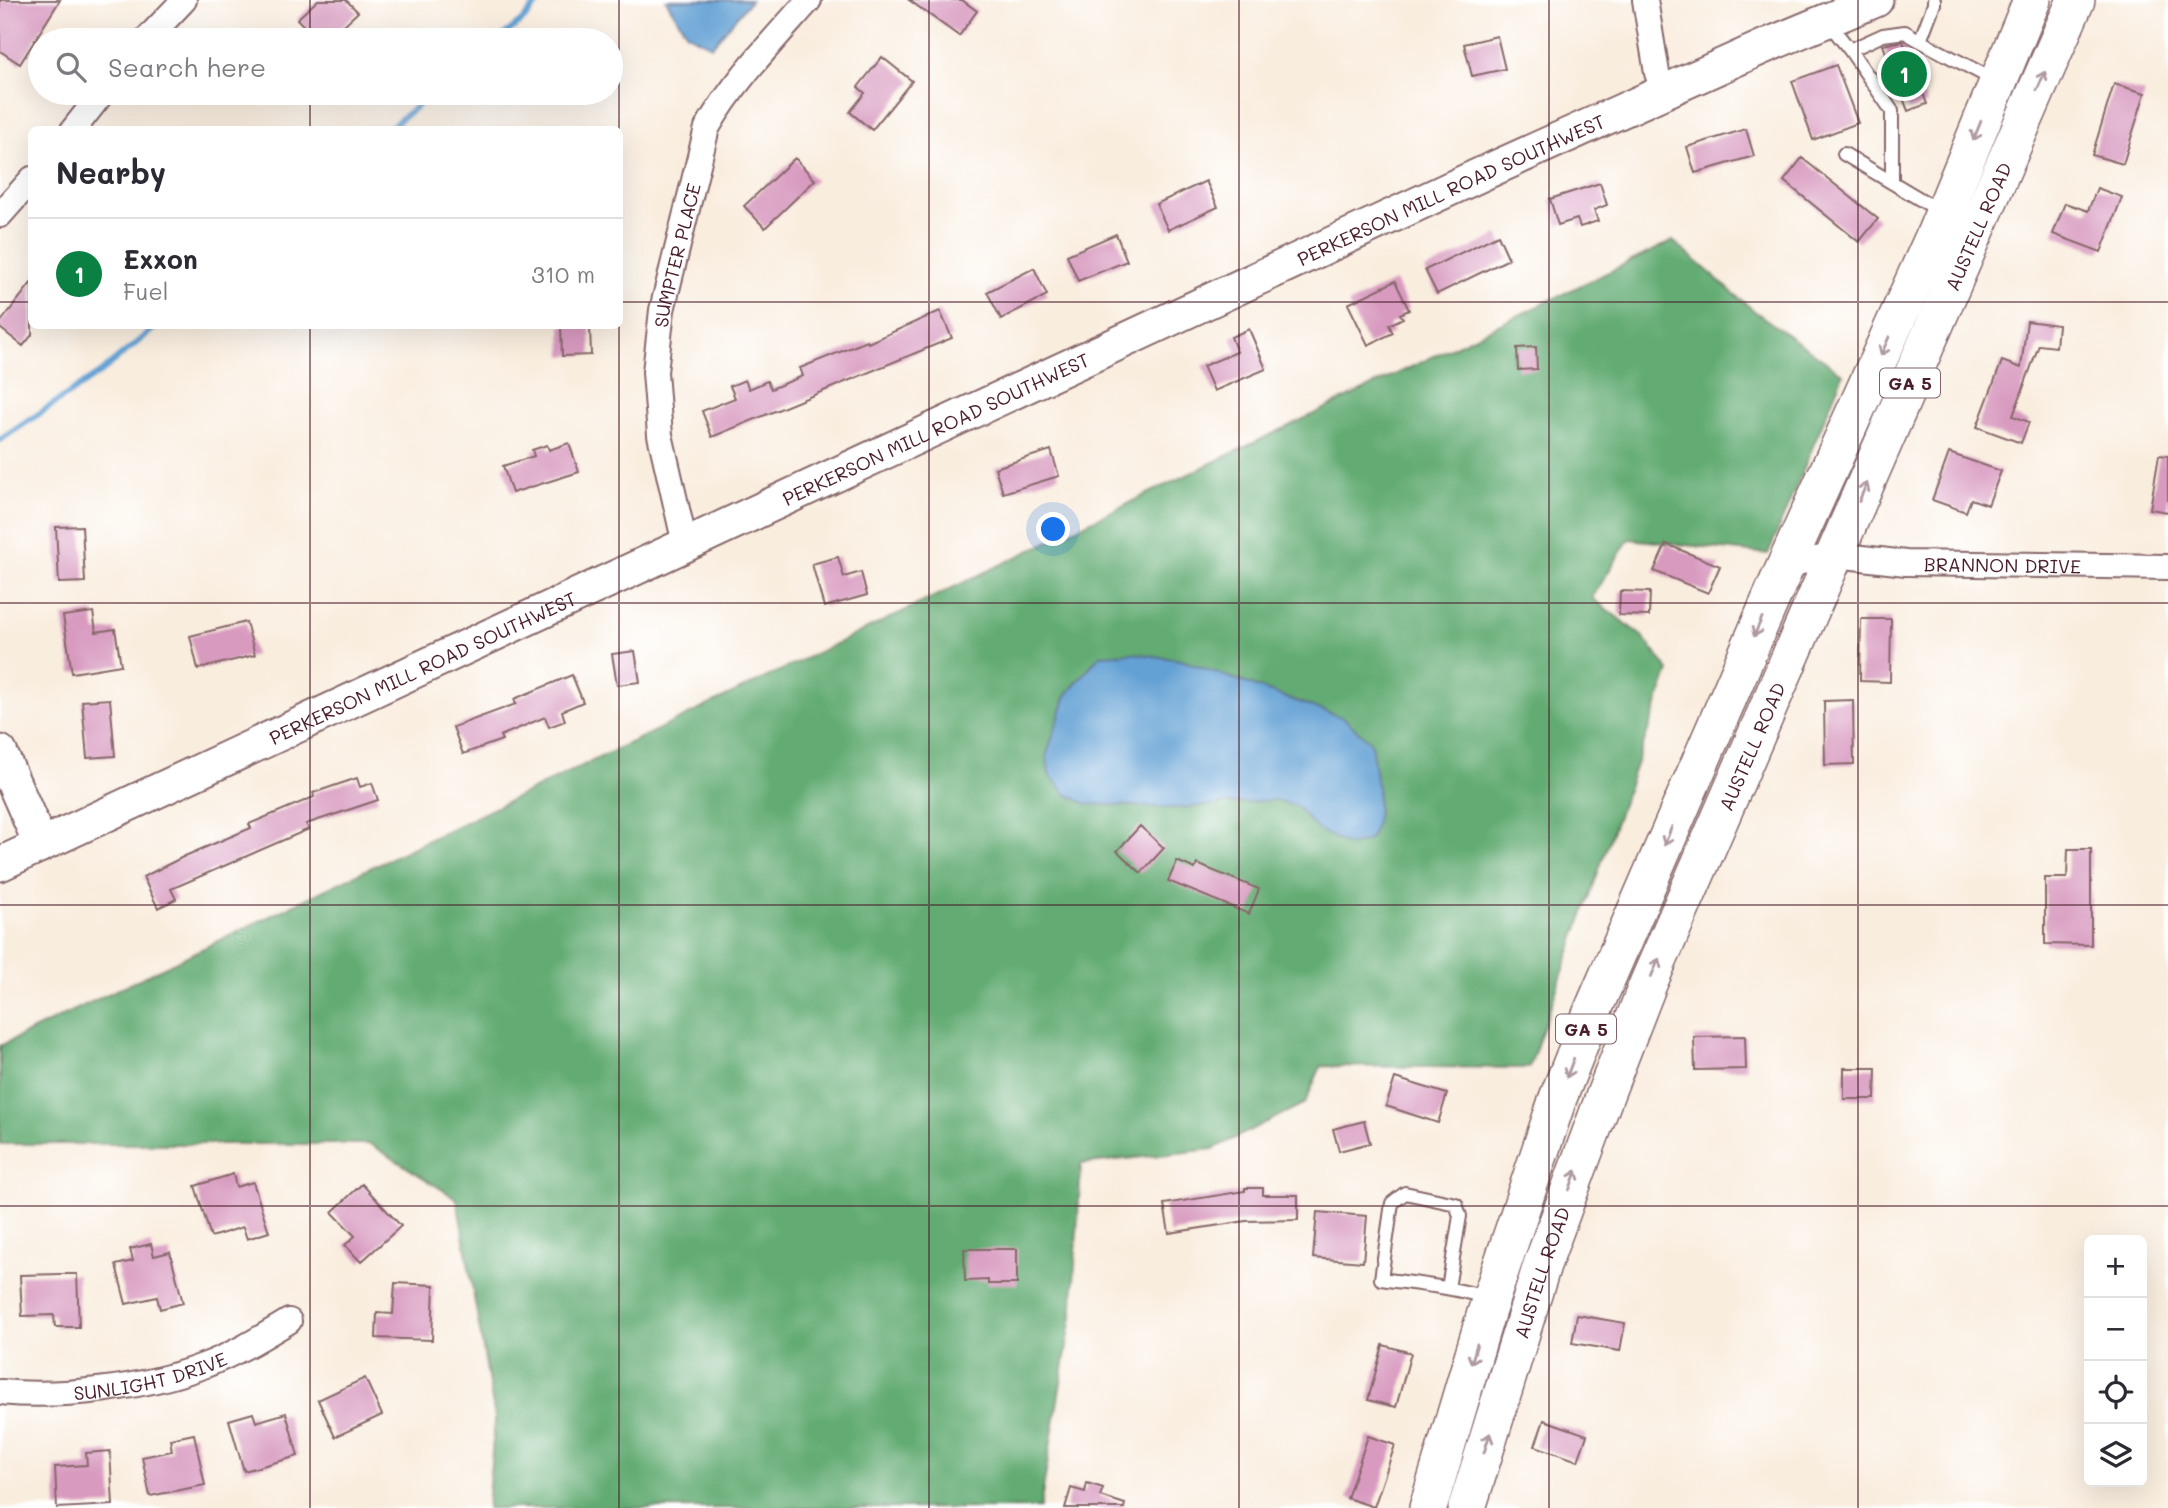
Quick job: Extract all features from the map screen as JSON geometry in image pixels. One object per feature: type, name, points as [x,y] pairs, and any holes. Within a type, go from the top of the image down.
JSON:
[{"type":"main road","name":"AUSTELL ROAD","points":[[1467,1508],[1542,1265],[1648,984],[2076,0]]},
{"type":"main road","name":"AUSTELL ROAD","points":[[1428,1508],[1490,1300],[1558,1098],[1593,1010],[1776,587],[1944,213],[1998,82],[2023,8]]},
{"type":"street","points":[[157,28],[184,0]]},
{"type":"street","name":"SUMPTER PLACE","points":[[685,544],[660,435],[656,404],[656,362],[663,310],[707,128],[741,78],[809,0]]},
{"type":"street","points":[[1645,0],[1657,73],[1664,92]]},
{"type":"street","name":"PERKERSON MILL ROAD SOUTHWEST","points":[[0,864],[1486,172],[1876,0]]},
{"type":"street","points":[[76,126],[93,105]]},
{"type":"street","points":[[0,215],[28,184]]},
{"type":"street","name":"BRANNON DRIVE","points":[[1787,565],[1836,555],[1906,563],[2168,567]]},
{"type":"street","points":[[0,752],[41,845]]},
{"type":"street","name":"SUNLIGHT DRIVE","points":[[0,1392],[69,1393],[153,1381],[215,1361],[251,1344],[289,1321]]},
{"type":"lane","points":[[1920,41],[1934,0]]},
{"type":"lane","points":[[1827,20],[1892,111],[1892,182]]},
{"type":"lane","points":[[1850,50],[1883,35],[1905,32],[1998,82]]},
{"type":"lane","points":[[1844,154],[1944,213]]},
{"type":"lane","points":[[1448,1288],[1460,1216],[1457,1203],[1405,1194],[1392,1203],[1381,1279],[1448,1288],[1464,1290],[1490,1300]]},
{"type":"green space","points":[[1673,241],[1753,310],[1843,374],[1768,554],[1629,539],[1592,598],[1643,637],[1669,671],[1529,1068],[1321,1066],[1305,1103],[1213,1149],[1081,1164],[1072,1316],[1040,1508],[487,1508],[495,1418],[457,1199],[370,1144],[0,1144],[0,1046]]},
{"type":"water","points":[[666,0],[751,0],[712,46],[687,34]]},
{"type":"water","points":[[1133,653],[1181,660],[1344,718],[1371,743],[1378,805],[1377,818],[1369,840],[1349,846],[1317,829],[1296,806],[1275,800],[1177,808],[1087,804],[1066,794],[1049,774],[1047,754],[1066,695],[1100,655]]},
{"type":"building","points":[[0,0],[60,0],[42,28],[28,28],[28,51],[20,64],[0,51]]},
{"type":"building","points":[[318,0],[346,0],[358,12],[341,28],[306,28],[297,19]]},
{"type":"building","points":[[909,0],[962,0],[977,11],[959,36]]},
{"type":"building","points":[[1497,36],[1505,69],[1472,76],[1464,44]]},
{"type":"building","points":[[1903,41],[1927,104],[1908,111],[1883,45]]},
{"type":"building","points":[[882,57],[912,81],[872,130],[850,112],[865,93],[858,87]]},
{"type":"building","points":[[1836,65],[1858,123],[1813,140],[1792,81]]},
{"type":"building","points":[[2114,84],[2145,93],[2123,164],[2092,155]]},
{"type":"building","points":[[1746,129],[1754,156],[1695,173],[1687,147]]},
{"type":"building","points":[[795,158],[815,180],[765,228],[744,206]]},
{"type":"building","points":[[1802,158],[1878,219],[1859,242],[1784,181]]},
{"type":"building","points":[[1206,181],[1218,207],[1168,230],[1156,204]]},
{"type":"building","points":[[1600,183],[1607,205],[1594,210],[1598,221],[1580,227],[1577,219],[1558,225],[1550,199]]},
{"type":"building","points":[[2097,188],[2122,197],[2101,252],[2053,234],[2065,203],[2088,211]]},
{"type":"building","points":[[1116,234],[1127,261],[1078,281],[1067,255]]},
{"type":"building","points":[[1498,235],[1509,259],[1437,294],[1425,270]]},
{"type":"building","points":[[1034,268],[1047,295],[1001,319],[987,292]]},
{"type":"building","points":[[1395,281],[1409,310],[1400,314],[1403,318],[1389,325],[1393,333],[1368,345],[1348,304]]},
{"type":"building","points":[[28,287],[28,329],[32,329],[32,335],[23,346],[0,328],[0,323]]},
{"type":"building","points":[[940,311],[952,338],[712,437],[702,411],[735,398],[730,386],[745,380],[749,389],[767,381],[771,389],[803,376],[800,368],[867,341],[868,343]]},
{"type":"building","points":[[2027,321],[2058,325],[2056,347],[2039,345],[2013,416],[2029,422],[2021,443],[1977,427],[2002,361],[2021,368]]},
{"type":"building","points":[[561,329],[590,329],[591,355],[562,356]]},
{"type":"building","points":[[1249,329],[1266,369],[1214,391],[1203,366],[1237,352],[1231,337]]},
{"type":"building","points":[[1536,347],[1537,369],[1518,370],[1517,348]]},
{"type":"building","points":[[569,443],[579,472],[512,493],[503,466],[534,456],[532,450],[547,445],[549,450]]},
{"type":"building","points":[[1051,450],[1059,476],[1003,493],[995,468]]},
{"type":"building","points":[[1949,453],[2001,471],[1988,505],[1971,499],[1966,512],[1932,500]]},
{"type":"building","points":[[2159,455],[2168,456],[2168,512],[2150,509]]},
{"type":"building","points":[[82,526],[85,582],[59,583],[56,527]]},
{"type":"building","points":[[1666,544],[1720,566],[1708,593],[1654,571]]},
{"type":"building","points":[[838,557],[844,577],[861,572],[867,595],[824,607],[812,564]]},
{"type":"building","points":[[1620,591],[1650,592],[1649,616],[1619,615]]},
{"type":"building","points":[[93,612],[96,632],[115,629],[121,665],[72,673],[63,616]]},
{"type":"building","points":[[1861,619],[1891,619],[1890,682],[1860,681]]},
{"type":"building","points":[[246,622],[255,655],[198,669],[190,636]]},
{"type":"building","points":[[635,651],[640,682],[617,685],[612,654]]},
{"type":"building","points":[[572,675],[583,702],[562,711],[565,721],[549,727],[545,717],[500,736],[502,740],[463,754],[453,727],[516,704],[514,699]]},
{"type":"building","points":[[110,699],[115,756],[87,758],[82,701]]},
{"type":"building","points":[[1853,700],[1854,764],[1825,765],[1824,701]]},
{"type":"building","points":[[357,778],[360,787],[372,783],[378,800],[306,824],[309,829],[171,889],[176,899],[158,908],[143,877],[251,828],[249,824],[314,797],[313,793]]},
{"type":"building","points":[[1140,826],[1164,848],[1141,873],[1117,851]]},
{"type":"building","points":[[2068,849],[2091,849],[2091,945],[2045,944],[2045,878],[2067,878]]},
{"type":"building","points":[[1177,861],[1195,869],[1197,864],[1259,889],[1249,914],[1168,881]]},
{"type":"building","points":[[1745,1036],[1746,1069],[1695,1070],[1694,1037]]},
{"type":"building","points":[[1844,1068],[1876,1068],[1875,1099],[1844,1099]]},
{"type":"building","points":[[1395,1078],[1447,1094],[1438,1123],[1386,1106]]},
{"type":"building","points":[[1364,1121],[1370,1143],[1339,1151],[1333,1129]]},
{"type":"building","points":[[233,1174],[236,1187],[253,1182],[269,1232],[247,1239],[243,1227],[211,1237],[195,1186]]},
{"type":"building","points":[[362,1184],[401,1226],[361,1262],[345,1245],[355,1236],[332,1212]]},
{"type":"building","points":[[1245,1188],[1263,1188],[1263,1195],[1298,1195],[1298,1220],[1246,1221],[1169,1233],[1164,1204],[1245,1191]]},
{"type":"building","points":[[1317,1212],[1367,1216],[1363,1262],[1313,1258]]},
{"type":"building","points":[[151,1244],[154,1256],[170,1252],[183,1303],[160,1309],[157,1297],[126,1304],[116,1265],[133,1261],[130,1249]]},
{"type":"building","points":[[964,1249],[1017,1249],[1017,1284],[988,1284],[988,1280],[965,1281]]},
{"type":"building","points":[[77,1274],[79,1327],[55,1327],[54,1315],[22,1316],[20,1275]]},
{"type":"building","points":[[395,1283],[434,1285],[432,1340],[376,1338],[377,1313],[393,1314]]},
{"type":"building","points":[[1577,1315],[1625,1323],[1620,1351],[1572,1343]]},
{"type":"building","points":[[1383,1345],[1411,1353],[1396,1407],[1368,1400]]},
{"type":"building","points":[[365,1378],[382,1415],[335,1437],[318,1400]]},
{"type":"building","points":[[253,1413],[256,1422],[286,1413],[298,1456],[244,1471],[229,1420]]},
{"type":"building","points":[[1544,1420],[1587,1435],[1578,1461],[1535,1446]]},
{"type":"building","points":[[194,1434],[205,1485],[150,1496],[142,1457],[172,1451],[170,1439]]},
{"type":"building","points":[[1368,1436],[1395,1445],[1374,1507],[1347,1498]]},
{"type":"building","points":[[110,1451],[113,1505],[57,1508],[55,1467],[87,1465],[86,1453]]},
{"type":"building","points":[[1087,1483],[1103,1488],[1100,1496],[1125,1504],[1124,1508],[1065,1508],[1071,1488],[1085,1492]]},
{"type":"waterway","points":[[513,28],[540,0]]},
{"type":"waterway","points":[[392,126],[418,105]]},
{"type":"waterway","points":[[0,440],[101,372],[153,329]]},
{"type":"place","name":"Exxon","points":[[1904,74]]}]
